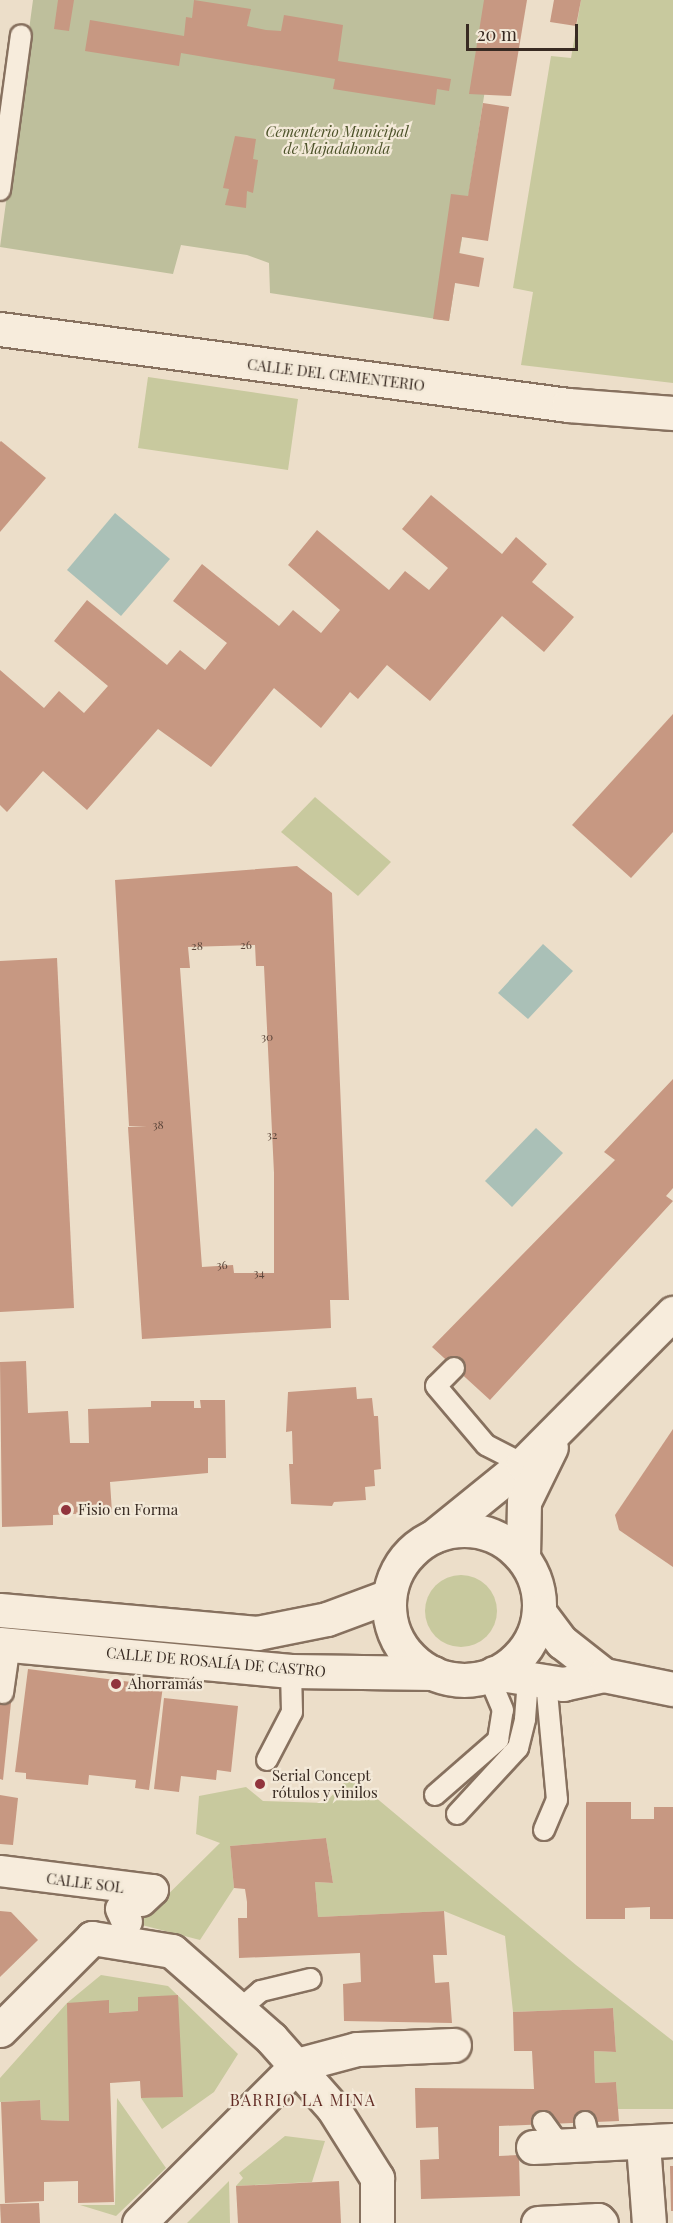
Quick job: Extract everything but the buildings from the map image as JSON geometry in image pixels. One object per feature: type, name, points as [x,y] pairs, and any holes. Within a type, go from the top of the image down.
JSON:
[{"type":"street","name":"CALLE DEL CEMENTERIO","points":[[0,329],[568,405],[673,413]]},
{"type":"street","points":[[434,1536],[458,1530],[482,1532],[504,1542],[523,1558],[533,1575],[538,1612],[529,1642],[514,1660],[491,1674],[464,1680],[433,1673],[408,1654],[392,1627],[389,1596],[399,1567],[420,1543],[434,1536],[523,1464],[673,1313]]},
{"type":"street","points":[[523,1558],[524,1502],[561,1427]]},
{"type":"street","points":[[0,1610],[257,1633],[327,1619],[389,1596]]},
{"type":"street","points":[[538,1612],[562,1642],[604,1675]]},
{"type":"street","name":"CALLE DE ROSALÍA DE CASTRO","points":[[5,1644],[291,1671],[433,1673]]},
{"type":"street","points":[[491,1674],[563,1684],[604,1675],[673,1689]]},
{"type":"street","name":"CALLE SOL","points":[[0,1871],[153,1890],[130,1911]]},
{"type":"street","points":[[0,2030],[92,1938],[172,1952],[297,2065],[333,2108],[377,2178],[377,2223]]},
{"type":"street","points":[[139,2223],[297,2065],[357,2049],[454,2045]]},
{"type":"street","points":[[564,2136],[658,2142],[649,2223]]},
{"type":"street","points":[[538,2223],[598,2220],[602,2223]]},
{"type":"lane","points":[[0,190],[21,35]]},
{"type":"lane","points":[[454,1368],[436,1386],[486,1445],[523,1464]]},
{"type":"lane","points":[[3,1693],[5,1644]]},
{"type":"lane","points":[[267,1760],[292,1712],[291,1671]]},
{"type":"lane","points":[[435,1795],[498,1740],[503,1710],[491,1674]]},
{"type":"lane","points":[[458,1814],[518,1748],[537,1680]]},
{"type":"lane","points":[[537,1680],[557,1800],[544,1830]]},
{"type":"lane","points":[[238,2010],[261,1991],[311,1979]]},
{"type":"green space","name":"Cementerio Municipal de Majadahonda","points":[[33,0],[499,0],[449,321],[270,293],[269,263],[247,255],[181,245],[173,274],[0,247]]},
{"type":"green space","points":[[581,0],[673,0],[673,383],[521,365],[533,292],[513,288],[551,56],[571,58]]},
{"type":"green space","points":[[148,377],[298,399],[288,470],[138,448]]},
{"type":"green space","points":[[315,797],[391,862],[358,896],[281,832]]},
{"type":"green space","points":[[454,1575],[468,1575],[487,1585],[497,1604],[497,1618],[487,1637],[468,1647],[454,1647],[435,1637],[425,1618],[425,1604],[435,1585]]},
{"type":"green space","points":[[350,1776],[576,1965],[673,2041],[673,2109],[618,2109],[616,2082],[595,2083],[594,2051],[616,2052],[613,2008],[513,2012],[505,1936],[444,1911],[318,1917],[315,1882],[333,1883],[326,1838],[230,1846],[234,1888],[200,1940],[138,1924],[220,1843],[196,1834],[199,1796],[246,1787],[263,1801],[325,1803]]},
{"type":"green space","points":[[101,1975],[168,1986],[238,2054],[214,2092],[162,2129],[141,2098],[183,2096],[138,1997],[138,2011],[109,2013],[109,2001],[69,2121],[41,2120],[40,2100],[0,2102],[0,2078],[67,2003]]},
{"type":"green space","points":[[117,2098],[166,2168],[116,2216],[80,2205],[115,2205]]},
{"type":"green space","points":[[285,2136],[325,2141],[312,2182],[236,2186],[243,2178],[239,2173]]},
{"type":"green space","points":[[229,2181],[230,2223],[187,2223]]},
{"type":"shaded area","points":[[115,513],[170,559],[121,616],[67,570]]},
{"type":"shaded area","points":[[543,944],[573,971],[528,1019],[498,993]]},
{"type":"shaded area","points":[[536,1128],[563,1153],[512,1207],[485,1181]]},
{"type":"place","name":"Fisio en Forma","points":[[66,1510]]},
{"type":"place","name":"Ahorramás","points":[[116,1684]]},
{"type":"place","name":"Serial Concept rótulos y vinilos","points":[[260,1784]]},
{"type":"district","name":"BARRIO LA MINA","points":[[303,2100]]}]
